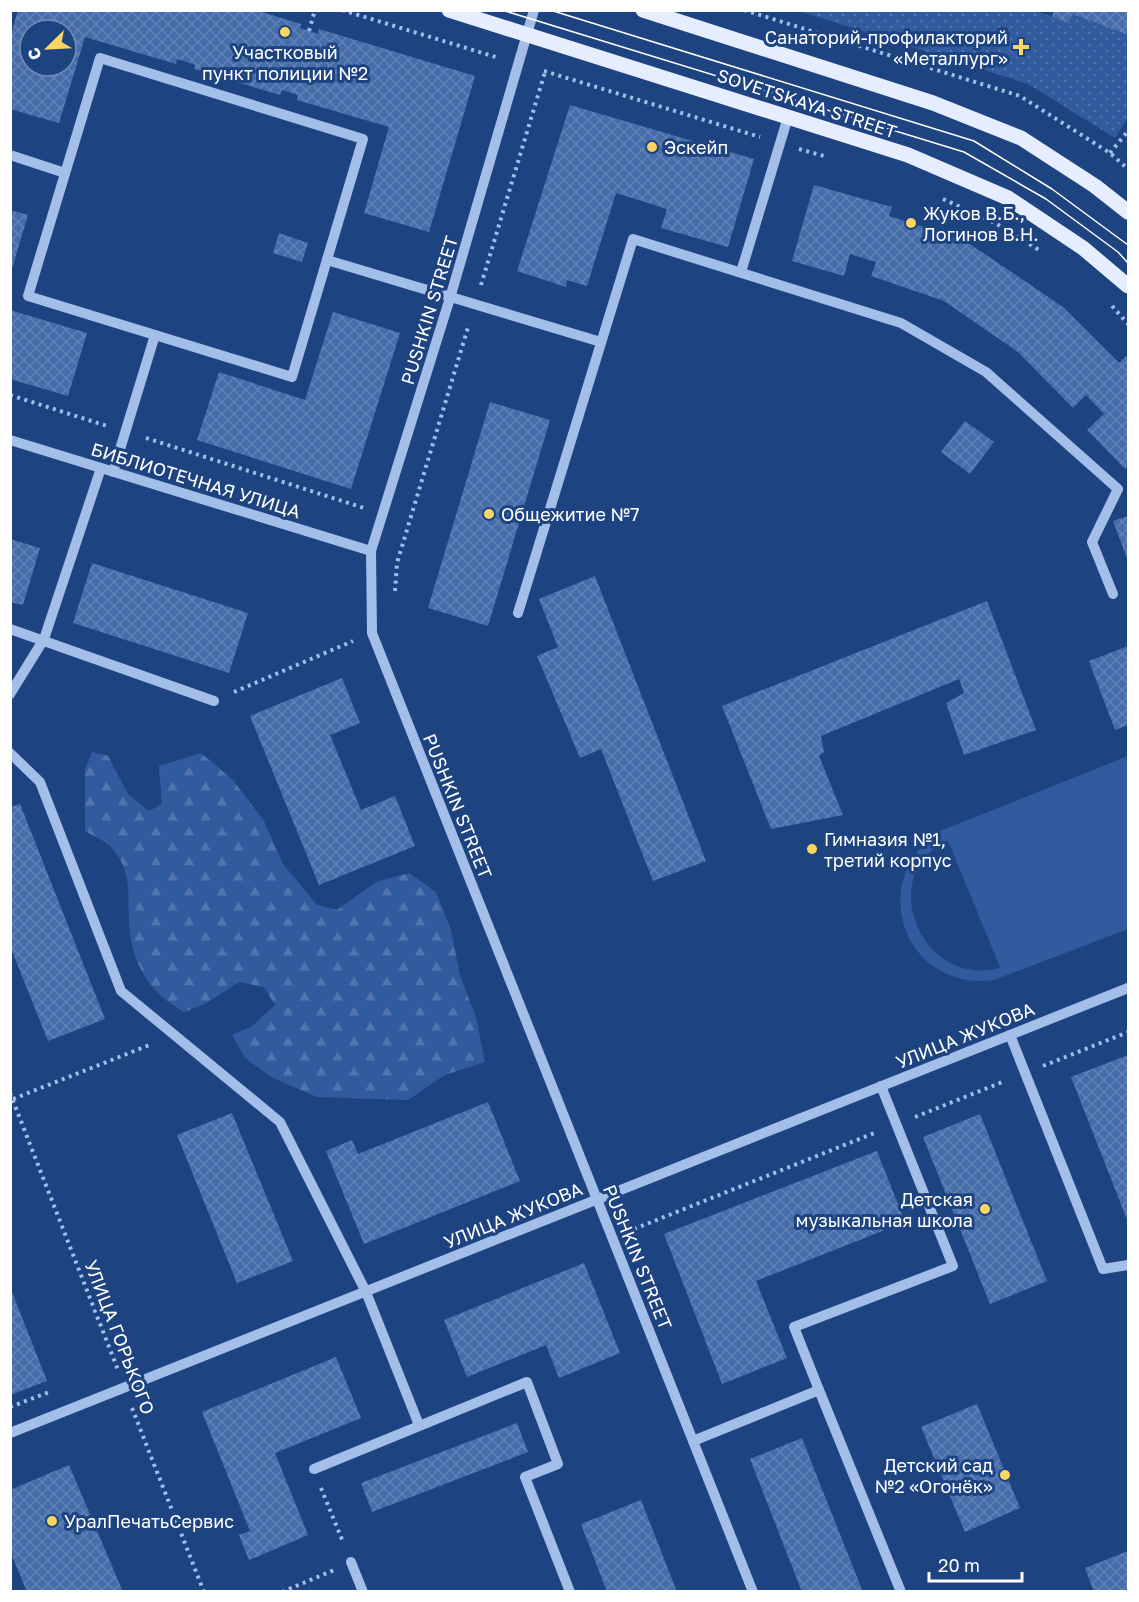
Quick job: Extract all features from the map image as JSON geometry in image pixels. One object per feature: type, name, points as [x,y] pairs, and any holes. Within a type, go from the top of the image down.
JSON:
[{"type":"main road","name":"SOVETSKAYA STREET","points":[[449,10],[908,155],[1008,198],[1083,248],[1128,286]]},
{"type":"main road","points":[[643,10],[933,103],[1021,138],[1095,186],[1128,212]]},
{"type":"street","name":"PUSHKIN STREET","points":[[534,10],[385,515],[371,551],[372,633],[753,1592]]},
{"type":"street","points":[[100,58],[363,139],[292,376],[28,296],[65,173],[100,58]]},
{"type":"street","points":[[741,272],[788,117]]},
{"type":"street","points":[[10,155],[65,173]]},
{"type":"street","points":[[518,613],[633,239],[902,323],[986,372],[1118,489]]},
{"type":"street","points":[[327,260],[602,342]]},
{"type":"street","points":[[113,472],[155,335]]},
{"type":"street","name":"БИБЛИОТЕЧНАЯ УЛИЦА","points":[[10,440],[371,551]]},
{"type":"street","points":[[10,694],[44,639],[101,468]]},
{"type":"street","points":[[1113,594],[1092,542],[1118,489],[1128,484]]},
{"type":"street","points":[[10,629],[44,639],[214,701]]},
{"type":"street","points":[[10,753],[39,782],[121,991],[280,1122],[366,1292],[419,1425]]},
{"type":"street","name":"УЛИЦА ЖУКОВА","points":[[10,1433],[1128,988]]},
{"type":"street","points":[[1010,1035],[1103,1269],[1128,1265]]},
{"type":"street","points":[[881,1086],[953,1266],[794,1327],[901,1592]]},
{"type":"street","points":[[314,1469],[527,1382],[558,1464],[525,1477],[570,1592]]},
{"type":"street","points":[[693,1441],[819,1390]]},
{"type":"street","points":[[351,1562],[363,1592]]},
{"type":"path","points":[[309,30],[315,10]]},
{"type":"path","points":[[342,10],[835,159]]},
{"type":"path","points":[[744,10],[1020,96],[1110,153],[1128,169]]},
{"type":"path","points":[[395,597],[397,563],[545,72]]},
{"type":"path","points":[[1110,153],[1128,130]]},
{"type":"path","points":[[933,194],[997,224],[1045,254]]},
{"type":"path","points":[[1105,300],[1128,324]]},
{"type":"path","points":[[10,396],[409,522]]},
{"type":"path","points":[[214,701],[372,633]]},
{"type":"path","points":[[13,1099],[175,1035]]},
{"type":"path","name":"УЛИЦА ГОРЬКОГО","points":[[10,1093],[204,1592]]},
{"type":"path","points":[[618,1191],[638,1240]]},
{"type":"path","points":[[282,1592],[351,1562],[314,1469]]},
{"type":"green space","name":"Санаторий-профилакторий «Металлург»","points":[[1034,10],[1069,23],[1072,14],[1128,35],[1128,117],[1115,138],[1028,84],[799,11]]},
{"type":"green space","points":[[92,752],[108,756],[128,794],[149,811],[162,804],[159,766],[201,753],[233,780],[264,821],[283,864],[317,905],[337,910],[376,882],[409,873],[436,892],[451,930],[460,976],[476,1017],[485,1062],[445,1075],[408,1100],[317,1097],[273,1078],[245,1058],[232,1035],[251,1027],[275,1005],[264,987],[239,982],[205,1004],[184,1012],[171,1004],[151,984],[137,961],[130,934],[128,890],[123,865],[109,845],[85,831],[85,769]]},
{"type":"green space","points":[[1128,756],[1128,929],[994,980],[963,979],[937,968],[918,951],[905,928],[900,903],[904,877],[917,852],[940,831]],"holes":[[[948,841],[1000,968],[972,970],[947,961],[929,945],[916,924],[911,900],[914,877],[926,856]]]},
{"type":"building","points":[[18,10],[255,10],[301,24],[300,28],[318,34],[319,29],[475,76],[429,232],[364,213],[389,127],[297,100],[298,95],[282,90],[280,95],[194,69],[195,65],[177,59],[176,64],[85,37],[78,60],[78,18],[18,18],[18,78],[73,78],[59,123],[10,109],[10,38]]},
{"type":"building","points":[[1054,10],[1128,10],[1128,35],[1072,14],[1069,23],[1052,17]]},
{"type":"building","points":[[570,105],[754,159],[728,247],[661,228],[667,209],[616,193],[587,286],[567,280],[566,287],[517,271]]},
{"type":"building","points":[[814,185],[892,207],[889,216],[964,240],[1063,307],[1119,363],[1126,356],[1128,359],[1128,466],[1125,469],[1087,430],[1104,414],[1086,395],[1073,408],[1018,352],[944,301],[871,276],[876,262],[850,254],[844,276],[792,261]]},
{"type":"building","points":[[10,210],[28,215],[11,272],[10,272]]},
{"type":"building","points":[[279,233],[308,243],[302,262],[273,253]]},
{"type":"building","points":[[10,310],[87,333],[68,396],[10,379]]},
{"type":"building","points":[[333,312],[400,333],[351,489],[197,440],[219,372],[305,400]]},
{"type":"building","name":"Общежитие №7","points":[[490,402],[550,420],[488,626],[428,608]]},
{"type":"building","points":[[965,421],[994,442],[970,474],[941,452]]},
{"type":"building","points":[[1128,516],[1128,561],[1113,521]]},
{"type":"building","points":[[10,539],[40,548],[23,605],[10,602]]},
{"type":"building","points":[[92,563],[248,613],[229,673],[73,623]]},
{"type":"building","points":[[595,576],[706,861],[653,881],[601,749],[580,758],[537,656],[558,647],[539,599]]},
{"type":"building","points":[[987,601],[1036,730],[964,755],[946,703],[964,693],[959,679],[821,736],[824,752],[819,756],[843,815],[771,829],[722,706]]},
{"type":"building","points":[[1128,646],[1128,725],[1115,730],[1089,661]]},
{"type":"building","points":[[342,678],[360,723],[330,735],[361,810],[395,796],[415,846],[319,885],[250,716]]},
{"type":"building","points":[[20,804],[105,1019],[48,1041],[10,946],[10,807]]},
{"type":"building","points":[[1128,1055],[1128,1222],[1071,1077]]},
{"type":"building","points":[[488,1102],[520,1181],[364,1244],[326,1151],[352,1140],[358,1154]]},
{"type":"building","points":[[232,1113],[293,1261],[237,1283],[177,1135]]},
{"type":"building","name":"Детская музыкальная школа","points":[[980,1114],[1047,1281],[990,1304],[923,1137]]},
{"type":"building","points":[[877,1151],[905,1222],[756,1281],[787,1358],[722,1384],[664,1234]]},
{"type":"building","points":[[584,1263],[620,1353],[559,1378],[546,1345],[467,1377],[444,1320]]},
{"type":"building","points":[[10,1287],[47,1381],[10,1395]]},
{"type":"building","points":[[336,1357],[361,1418],[275,1453],[308,1535],[249,1560],[239,1535],[250,1531],[202,1412]]},
{"type":"building","points":[[977,1404],[1020,1508],[965,1532],[921,1427]]},
{"type":"building","points":[[517,1423],[528,1452],[372,1512],[361,1483]]},
{"type":"building","points":[[802,1438],[863,1592],[802,1592],[750,1459]]},
{"type":"building","name":"УралПечатьСервис","points":[[69,1465],[123,1592],[27,1592],[10,1551],[10,1490]]},
{"type":"building","points":[[641,1500],[677,1592],[607,1592],[581,1524]]},
{"type":"building","points":[[1128,1551],[1128,1592],[1094,1592],[1085,1568]]},
{"type":"tram line","points":[[502,10],[964,152],[1046,199],[1118,252],[1128,263]]},
{"type":"tram line","points":[[550,10],[974,141],[1052,189],[1128,245]]},
{"type":"place","name":"Участковый пункт полиции №2","points":[[285,32]]},
{"type":"place","name":"Санаторий-профилакторий «Металлург»","points":[[1021,47]]},
{"type":"place","name":"Эскейп","points":[[652,147]]},
{"type":"place","name":"Жуков В.Б., Логинов В.Н.","points":[[911,223]]},
{"type":"place","name":"Общежитие №7","points":[[489,514]]},
{"type":"place","name":"Гимназия №1, третий корпус","points":[[812,849]]},
{"type":"place","name":"Детская музыкальная школа","points":[[985,1209]]},
{"type":"place","name":"Детский сад №2 «Огонёк»","points":[[1005,1475]]},
{"type":"place","name":"УралПечатьСервис","points":[[52,1521]]}]
